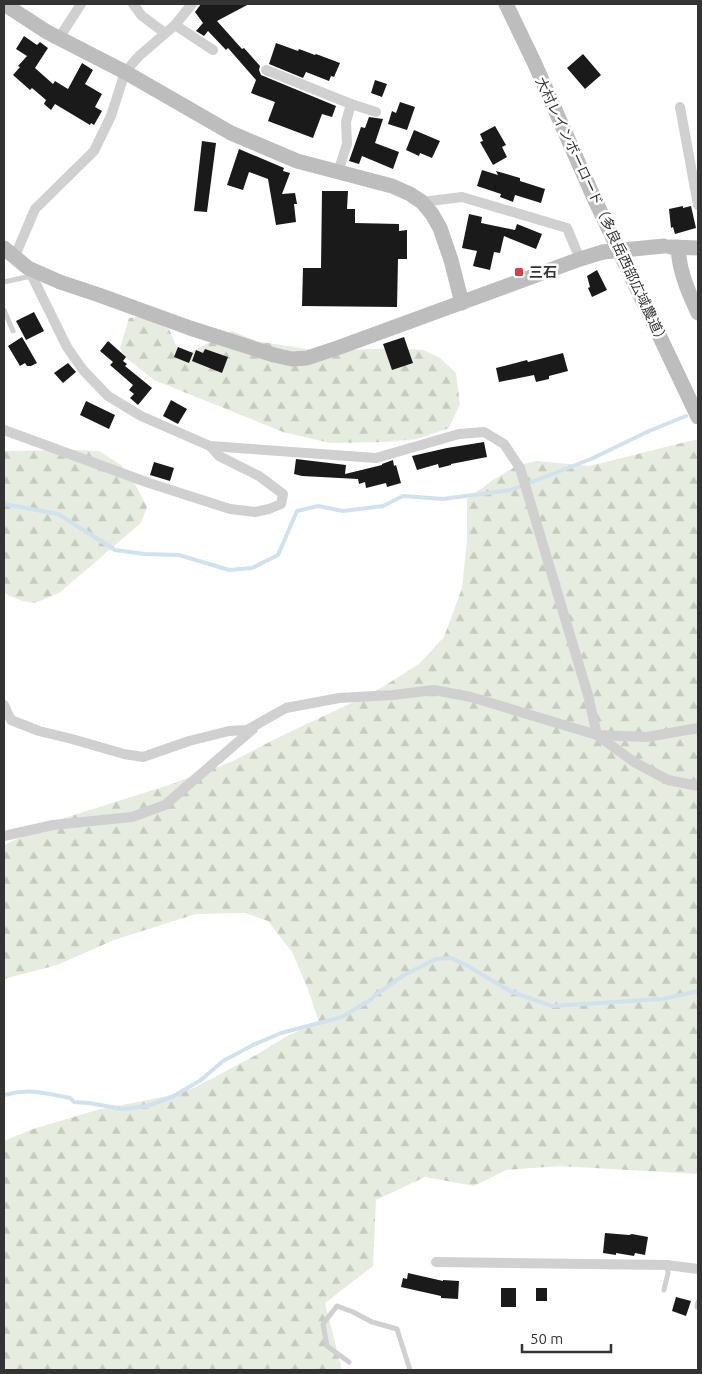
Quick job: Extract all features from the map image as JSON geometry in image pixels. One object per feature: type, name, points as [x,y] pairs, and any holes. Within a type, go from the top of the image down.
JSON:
[{"type":"street","points":[[4,4],[59,38],[125,72],[231,133],[297,161],[392,186],[410,194],[422,202],[440,228],[451,260],[462,303]]},
{"type":"street","points":[[59,38],[81,4]]},
{"type":"street","points":[[133,4],[142,16],[166,33]]},
{"type":"street","points":[[192,4],[175,25],[138,56],[125,72],[111,116],[94,151],[35,209],[9,252],[30,272],[67,347],[83,370],[108,396],[141,416],[210,446],[376,458],[459,434],[484,432],[504,444],[520,468],[528,492],[588,695],[597,735],[634,762],[668,780],[698,786]]},
{"type":"street","name":"大村レインボーロード（多良岳西部広域農道）","points":[[506,4],[534,62],[594,198],[698,417]]},
{"type":"street","points":[[175,25],[213,50]]},
{"type":"street","points":[[266,70],[376,112]]},
{"type":"street","points":[[338,172],[347,144],[346,122],[351,104]]},
{"type":"street","points":[[680,106],[698,205]]},
{"type":"street","points":[[422,202],[462,197],[566,228],[580,259]]},
{"type":"street","points":[[30,272],[190,328],[292,359],[307,358],[332,350],[603,252],[671,247],[698,248]]},
{"type":"street","points":[[671,247],[679,261],[683,279],[698,313]]},
{"type":"street","points":[[4,430],[149,483],[230,509],[255,512],[281,504],[283,494],[259,476],[219,456],[210,446]]},
{"type":"street","points":[[4,705],[11,720],[38,731],[124,754],[143,757],[189,741],[228,731],[247,730],[286,708],[339,698],[393,695],[434,690],[471,697],[597,735],[647,737],[698,728]]},
{"type":"street","points":[[4,836],[53,825],[132,817],[165,805],[263,720]]},
{"type":"street","points":[[436,1262],[667,1265],[698,1269]]},
{"type":"lane","points":[[4,282],[30,272]]},
{"type":"lane","points":[[4,310],[13,331]]},
{"type":"lane","points":[[664,1290],[668,1273],[667,1265]]},
{"type":"lane","points":[[348,1362],[328,1346],[323,1324],[337,1306],[354,1312],[372,1322],[397,1329],[410,1370]]},
{"type":"green space","points":[[143,316],[169,329],[181,357],[232,331],[256,341],[306,349],[395,348],[423,350],[440,358],[456,373],[460,404],[449,428],[417,439],[386,442],[330,443],[283,432],[154,380],[125,357],[120,348],[129,318]]},
{"type":"green space","points":[[698,439],[698,1174],[560,1166],[506,1170],[474,1186],[425,1177],[376,1200],[373,1266],[325,1303],[342,1370],[4,1370],[4,1141],[33,1129],[97,1110],[167,1096],[194,1088],[289,1035],[319,1022],[292,952],[268,921],[245,913],[196,914],[114,940],[57,965],[4,979],[4,845],[58,820],[166,786],[231,762],[281,736],[373,693],[419,664],[444,637],[462,588],[467,540],[467,499],[516,466],[536,461],[589,466]]},
{"type":"green space","points":[[4,451],[99,451],[121,465],[135,484],[147,507],[141,523],[59,593],[35,603],[7,595],[4,591]]},
{"type":"building","points":[[201,4],[249,4],[217,21],[260,66],[261,75],[336,106],[332,117],[322,114],[313,138],[268,121],[275,102],[251,93],[256,80],[228,48],[226,50],[208,31],[204,36],[196,31],[203,23],[195,12]]},
{"type":"building","points":[[24,36],[37,45],[40,42],[48,48],[35,68],[53,84],[55,81],[68,89],[82,63],[93,70],[85,84],[102,94],[95,107],[102,111],[94,125],[91,123],[90,125],[55,104],[51,110],[44,104],[46,100],[32,88],[30,90],[13,75],[27,56],[16,49]]},
{"type":"building","points":[[276,43],[340,63],[334,77],[331,76],[329,81],[306,72],[303,78],[269,64]]},
{"type":"building","points":[[583,54],[601,75],[585,89],[567,68]]},
{"type":"building","points":[[375,80],[387,84],[382,97],[371,93]]},
{"type":"building","points":[[400,102],[415,107],[407,130],[388,124],[392,111],[396,113]]},
{"type":"building","points":[[369,117],[383,119],[375,143],[399,152],[393,169],[362,156],[359,164],[349,161],[361,127],[365,128]]},
{"type":"building","points":[[495,126],[506,145],[502,147],[507,157],[493,165],[480,142],[483,141],[480,134]]},
{"type":"building","points":[[414,130],[440,141],[432,158],[420,153],[419,156],[406,150]]},
{"type":"building","points":[[202,141],[216,143],[207,212],[194,211]]},
{"type":"building","points":[[239,149],[284,168],[283,171],[290,173],[282,194],[295,193],[297,204],[294,204],[296,222],[276,225],[268,179],[249,172],[243,190],[227,185]]},
{"type":"building","points":[[482,170],[498,175],[496,171],[520,178],[520,181],[545,189],[541,203],[515,195],[513,202],[500,197],[501,194],[477,186]]},
{"type":"building","points":[[322,191],[348,191],[347,209],[355,209],[355,223],[399,224],[399,231],[407,230],[407,259],[398,259],[397,307],[302,306],[303,268],[321,268]]},
{"type":"building","points":[[683,206],[683,208],[691,206],[696,228],[675,234],[673,227],[671,228],[669,209]]},
{"type":"building","points":[[469,214],[482,217],[481,223],[515,230],[517,224],[542,234],[536,249],[504,236],[500,253],[494,252],[490,270],[473,266],[477,251],[462,248]]},
{"type":"building","points":[[597,270],[607,290],[592,297],[588,288],[590,287],[587,276]]},
{"type":"building","points":[[34,312],[44,331],[26,340],[16,321]]},
{"type":"building","points":[[22,337],[37,363],[31,366],[27,366],[25,363],[20,366],[8,346]]},
{"type":"building","points":[[404,337],[413,363],[392,370],[383,344]]},
{"type":"building","points":[[108,341],[126,357],[123,361],[127,364],[125,366],[152,388],[138,405],[130,398],[134,394],[129,390],[133,385],[110,365],[113,362],[100,351]]},
{"type":"building","points":[[178,347],[193,353],[189,363],[174,357]]},
{"type":"building","points":[[205,349],[228,357],[222,373],[192,361],[196,350],[203,353]]},
{"type":"building","points":[[563,353],[568,371],[536,382],[534,375],[499,382],[496,368]]},
{"type":"building","points":[[68,363],[76,372],[63,383],[54,373]]},
{"type":"building","points":[[171,400],[187,409],[178,424],[163,416]]},
{"type":"building","points":[[86,401],[115,415],[109,429],[80,415]]},
{"type":"building","points":[[484,442],[487,457],[439,468],[438,464],[417,470],[412,456],[447,448]]},
{"type":"building","points":[[296,459],[346,465],[345,474],[382,465],[393,460],[401,483],[387,487],[386,483],[366,488],[365,482],[359,484],[358,479],[302,476],[294,474]]},
{"type":"building","points":[[154,462],[174,468],[170,481],[150,475]]},
{"type":"building","points":[[605,1233],[632,1234],[648,1237],[645,1255],[635,1253],[634,1256],[603,1253]]},
{"type":"building","points":[[408,1273],[443,1281],[459,1281],[458,1299],[441,1298],[441,1296],[401,1287],[403,1278],[407,1279]]},
{"type":"building","points":[[501,1288],[516,1288],[516,1307],[501,1307]]},
{"type":"building","points":[[536,1288],[547,1288],[547,1301],[536,1301]]},
{"type":"building","points":[[676,1297],[691,1301],[686,1316],[672,1311]]},
{"type":"waterway","points":[[4,504],[58,514],[115,550],[144,554],[179,555],[229,570],[252,568],[278,555],[297,511],[318,506],[343,511],[383,506],[403,496],[443,499],[511,490],[591,459],[649,431],[686,416]]},
{"type":"waterway","points":[[4,1095],[37,1092],[70,1098],[74,1102],[123,1109],[147,1106],[172,1097],[201,1080],[223,1061],[253,1045],[281,1033],[342,1017],[372,999],[404,975],[436,959],[451,958],[512,992],[552,1006],[663,999],[698,991]]},
{"type":"place","name":"三石","points":[[519,272]]}]
